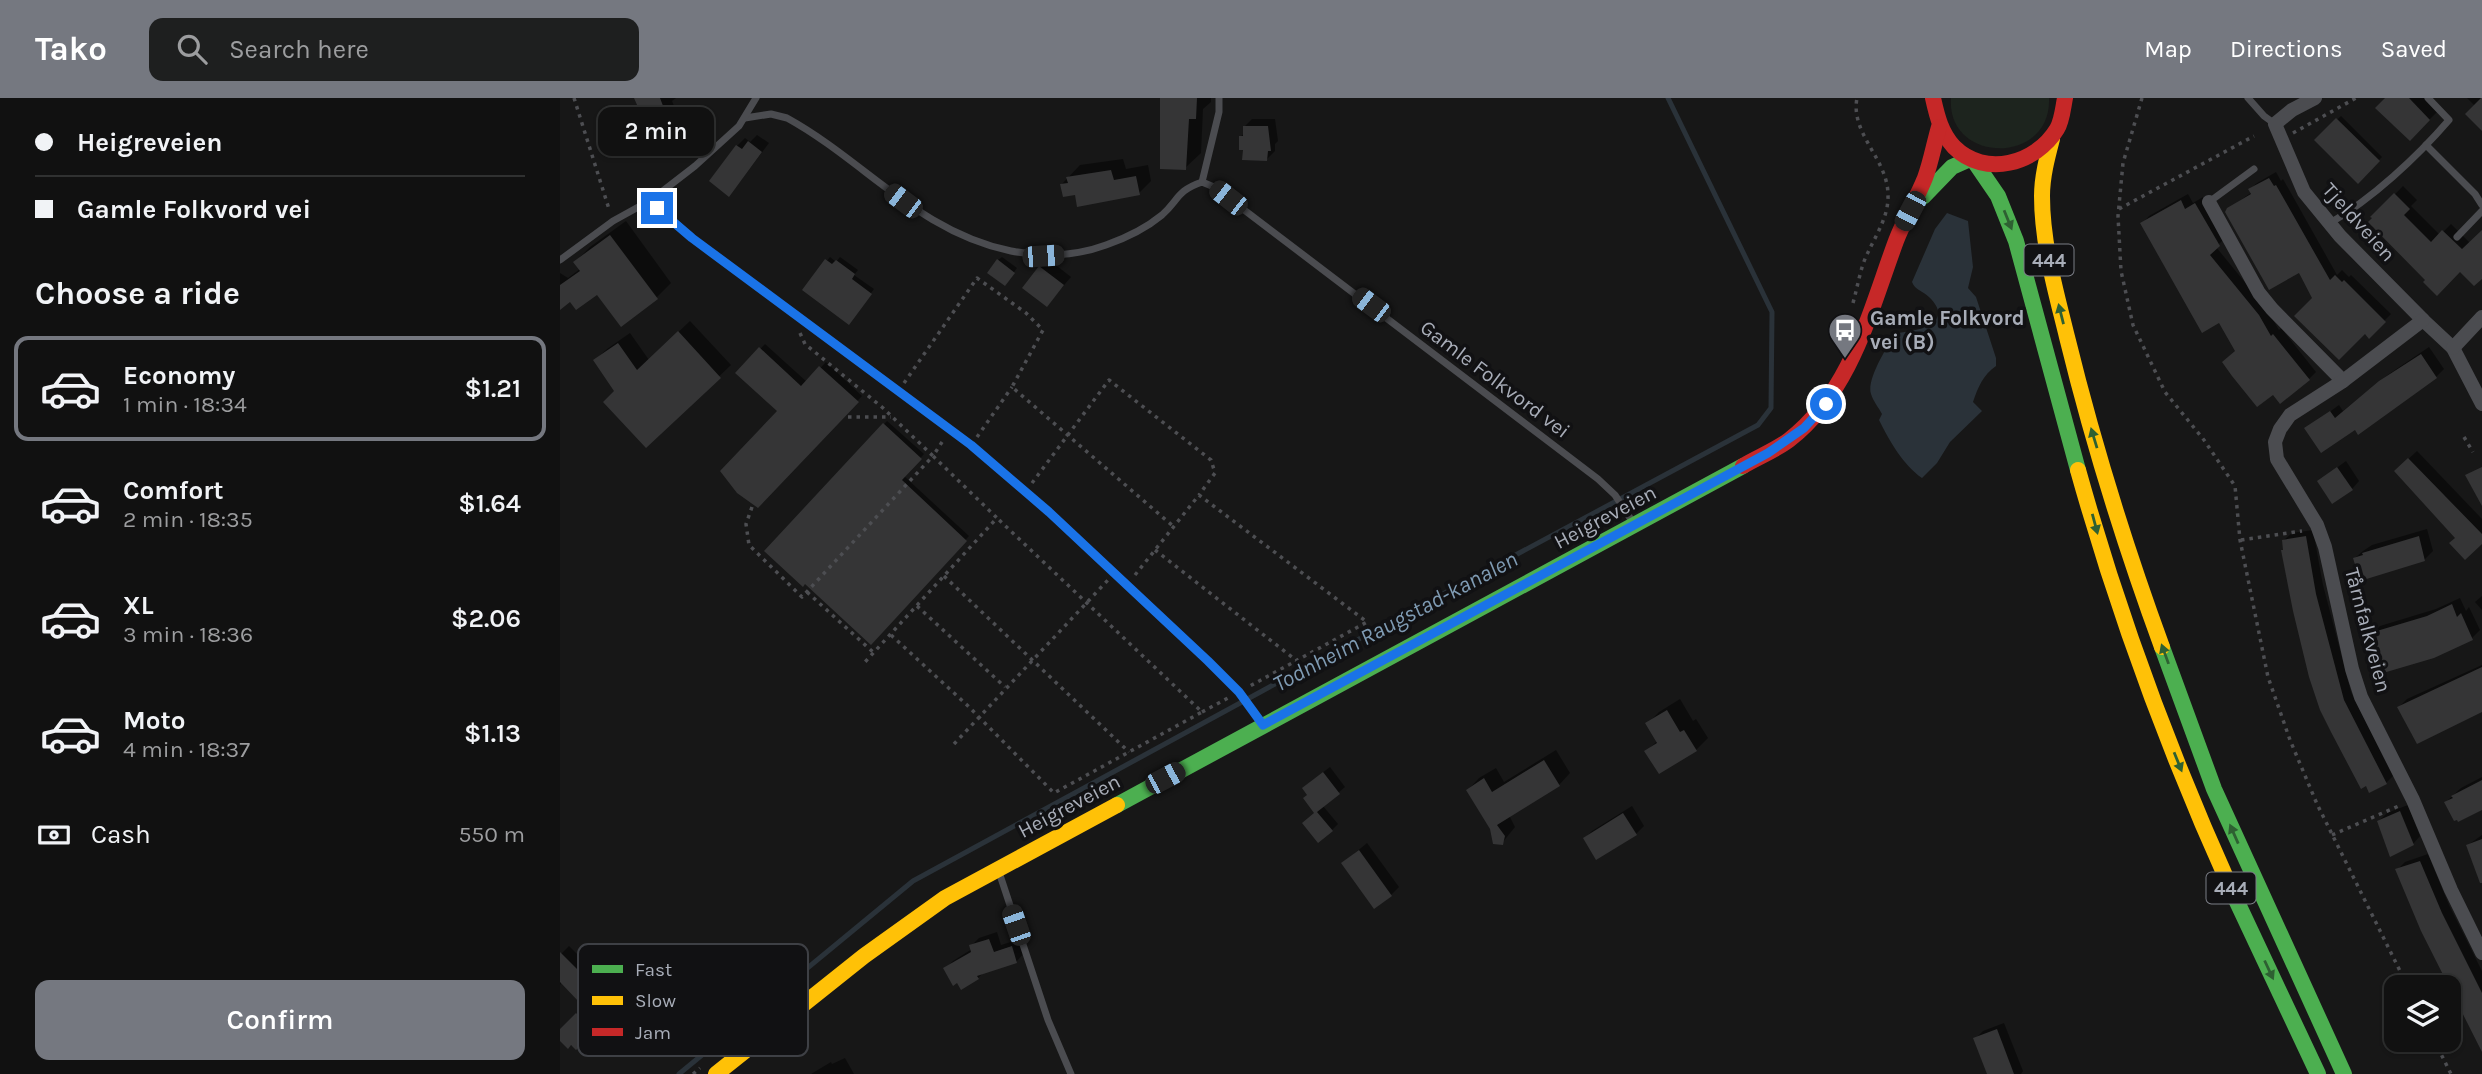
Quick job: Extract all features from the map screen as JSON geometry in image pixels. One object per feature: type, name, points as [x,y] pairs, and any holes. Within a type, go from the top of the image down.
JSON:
[{"type":"main road","points":[[1933,98],[1938,127]]},
{"type":"main road","name":"444","points":[[2065,98],[2060,123],[2052,139],[2045,165],[2042,197],[2049,262],[2083,402],[2131,561],[2214,789],[2344,1074]]},
{"type":"main road","name":"444","points":[[1938,127],[1947,141],[1972,160],[1998,196],[2016,241],[2104,556],[2153,698],[2210,842],[2318,1074]]},
{"type":"main road","name":"Heigreveien","points":[[808,1001],[899,929],[945,898],[1788,441],[1817,415],[1835,393],[1856,353],[1898,238],[1929,167],[1938,127]]},
{"type":"main road","points":[[1972,160],[1991,165],[2008,165],[2025,160],[2040,151],[2052,139]]},
{"type":"main road","name":"Heigreveien","points":[[1910,211],[1952,167],[1972,160]]},
{"type":"main road","name":"Heigreveien","points":[[716,1074],[739,1056]]},
{"type":"street","points":[[2275,124],[2292,110],[2315,98]]},
{"type":"street","name":"Tjeldveien","points":[[2275,124],[2304,192],[2330,223],[2453,348],[2482,404]]},
{"type":"street","points":[[2208,202],[2259,293],[2343,380]]},
{"type":"street","points":[[2453,348],[2482,317]]},
{"type":"street","name":"Tårnfalkveien","points":[[2423,320],[2343,380],[2290,415],[2275,442],[2277,458],[2317,525],[2325,547],[2352,669],[2361,696],[2413,800],[2451,890],[2482,953]]},
{"type":"lane","points":[[560,260],[613,221],[650,200],[695,166],[745,118],[756,98]]},
{"type":"lane","points":[[745,118],[762,114],[787,118],[936,223],[979,242],[1043,256],[1081,252],[1124,238],[1150,224],[1165,212],[1177,196],[1190,186],[1202,182],[1219,111],[1219,98]]},
{"type":"lane","points":[[2248,98],[2275,124]]},
{"type":"lane","points":[[2330,223],[2356,209],[2426,145],[2449,120],[2428,98]]},
{"type":"lane","points":[[2426,145],[2467,185],[2482,205]]},
{"type":"lane","points":[[2208,202],[2254,169]]},
{"type":"lane","name":"Gamle Folkvord vei","points":[[1202,182],[1214,187],[1598,479],[1615,495],[1635,525]]},
{"type":"lane","points":[[650,200],[692,238],[951,429],[1026,492],[1239,692],[1263,725]]},
{"type":"lane","points":[[2457,237],[2482,211]]},
{"type":"lane","points":[[998,868],[1048,1020],[1071,1074]]},
{"type":"path","points":[[574,98],[613,221]]},
{"type":"path","points":[[1852,305],[1861,270],[1884,216],[1888,195],[1881,166],[1858,120],[1857,98]]},
{"type":"path","points":[[2141,98],[2123,163],[2119,209],[2121,271],[2133,325],[2165,392],[2204,440],[2235,486],[2240,540],[2268,677],[2290,740],[2332,835],[2401,975]]},
{"type":"path","points":[[2290,135],[2356,98]]},
{"type":"path","points":[[2119,209],[2254,136]]},
{"type":"path","points":[[898,391],[977,278],[1026,313],[1044,330],[1012,387],[971,445]]},
{"type":"path","points":[[802,318],[797,328],[805,344],[892,417],[1202,712]]},
{"type":"path","points":[[1026,492],[1109,380],[1211,460],[1215,473],[1127,585]]},
{"type":"path","points":[[1012,387],[1174,527]]},
{"type":"path","points":[[848,417],[892,417]]},
{"type":"path","points":[[751,507],[746,523],[749,545],[802,597],[933,456],[951,429]]},
{"type":"path","points":[[2464,437],[2473,453]]},
{"type":"path","points":[[891,635],[967,705],[1054,793],[1367,622],[1199,495]]},
{"type":"path","points":[[866,662],[997,518]]},
{"type":"path","points":[[2240,540],[2308,530],[2317,525]]},
{"type":"path","points":[[1155,550],[1298,661]]},
{"type":"path","points":[[954,744],[1114,573]]},
{"type":"path","points":[[944,576],[1129,752]]},
{"type":"path","points":[[807,592],[874,653]]},
{"type":"path","points":[[916,606],[1006,688]]},
{"type":"path","points":[[2332,835],[2413,800]]},
{"type":"path","points":[[2440,1052],[2451,1074]]},
{"type":"shaded area","points":[[1951,98],[2049,98],[2045,120],[2034,136],[2018,145],[1999,148],[1981,145],[1965,135],[1954,120]]},
{"type":"shaded area","points":[[1947,213],[1968,221],[1973,267],[1968,288],[1976,297],[1996,358],[1996,366],[1982,382],[1973,402],[1982,411],[1950,442],[1937,463],[1922,478],[1903,459],[1887,436],[1879,420],[1882,414],[1870,388],[1879,362],[1897,333],[1923,328],[1936,319],[1936,306],[1912,282],[1935,229]]},
{"type":"building","points":[[634,98],[660,98],[665,111],[660,113],[676,152],[660,158]]},
{"type":"building","points":[[1160,98],[1197,98],[1196,119],[1189,119],[1186,170],[1160,169]]},
{"type":"building","points":[[2385,98],[2409,98],[2430,120],[2410,141],[2375,108]]},
{"type":"building","points":[[2482,98],[2482,131],[2465,114]]},
{"type":"building","points":[[2336,118],[2380,161],[2358,184],[2314,140]]},
{"type":"building","points":[[1243,126],[1268,126],[1271,151],[1268,151],[1267,161],[1242,160],[1243,150],[1239,150],[1239,136],[1243,136]]},
{"type":"building","points":[[748,141],[762,152],[729,197],[709,181],[736,145],[742,149]]},
{"type":"building","points":[[1111,170],[1114,180],[1136,176],[1140,195],[1077,207],[1075,195],[1063,197],[1060,184],[1068,183],[1066,177]]},
{"type":"building","points":[[2269,178],[2274,186],[2276,185],[2330,280],[2335,275],[2342,282],[2344,280],[2386,322],[2369,339],[2365,334],[2339,360],[2294,316],[2312,298],[2299,273],[2269,290],[2225,212],[2227,208],[2251,194],[2248,189]]},
{"type":"building","points":[[2394,193],[2410,209],[2404,215],[2431,242],[2442,230],[2462,249],[2482,230],[2482,279],[2474,286],[2460,272],[2437,296],[2423,282],[2425,280],[2368,222]]},
{"type":"building","points":[[2181,200],[2185,209],[2195,203],[2220,246],[2210,255],[2259,315],[2271,336],[2273,334],[2310,380],[2280,404],[2273,395],[2257,407],[2232,376],[2222,362],[2235,351],[2219,323],[2202,333],[2140,223]]},
{"type":"building","points":[[610,235],[658,299],[621,327],[597,295],[576,310],[570,302],[560,310],[560,285],[580,271],[573,262]]},
{"type":"building","points":[[825,259],[832,264],[836,260],[855,274],[852,279],[872,294],[849,325],[802,290]]},
{"type":"building","points":[[997,259],[1015,273],[1005,286],[987,273]]},
{"type":"building","points":[[1039,266],[1064,285],[1047,307],[1022,288]]},
{"type":"building","points":[[678,331],[721,378],[646,448],[603,402],[614,391],[593,360],[618,343],[637,370]]},
{"type":"building","points":[[759,347],[801,386],[819,366],[859,402],[758,508],[737,493],[720,471],[777,411],[735,373]]},
{"type":"building","points":[[2421,354],[2437,378],[2358,435],[2355,430],[2321,453],[2304,428],[2330,411],[2335,418],[2379,381]]},
{"type":"building","points":[[883,423],[922,459],[902,480],[967,541],[871,645],[805,584],[803,587],[764,551]]},
{"type":"building","points":[[2408,458],[2482,534],[2482,544],[2465,560],[2449,543],[2455,538],[2394,471]]},
{"type":"building","points":[[2337,467],[2353,490],[2332,504],[2317,481]]},
{"type":"building","points":[[2482,467],[2482,506],[2465,475]]},
{"type":"building","points":[[2306,536],[2316,594],[2344,700],[2387,784],[2369,793],[2366,786],[2361,789],[2331,732],[2309,677],[2281,550],[2282,540]]},
{"type":"building","points":[[2419,536],[2425,561],[2360,581],[2353,558]]},
{"type":"building","points":[[2452,604],[2457,617],[2461,613],[2473,640],[2434,658],[2383,673],[2370,633],[2427,616]]},
{"type":"building","points":[[2482,667],[2482,712],[2417,744],[2397,707]]},
{"type":"building","points":[[1667,710],[1680,732],[1684,730],[1697,751],[1659,774],[1644,751],[1657,743],[1645,723]]},
{"type":"building","points":[[1544,760],[1560,786],[1497,825],[1505,836],[1503,845],[1493,844],[1490,829],[1466,790],[1484,778],[1492,792]]},
{"type":"building","points":[[1323,772],[1340,794],[1317,812],[1333,831],[1318,843],[1302,823],[1314,813],[1303,798],[1307,795],[1302,788]]},
{"type":"building","points":[[2482,780],[2482,810],[2458,822],[2454,821],[2444,802]]},
{"type":"building","points":[[2400,811],[2414,845],[2390,857],[2377,821]]},
{"type":"building","points":[[1623,813],[1637,835],[1596,860],[1583,838]]},
{"type":"building","points":[[2482,839],[2482,883],[2480,883],[2466,845]]},
{"type":"building","points":[[1359,850],[1392,896],[1374,909],[1341,863]]},
{"type":"building","points":[[2420,861],[2442,913],[2482,993],[2482,1052],[2461,1010],[2461,975],[2443,975],[2395,869]]},
{"type":"building","points":[[989,939],[994,952],[1012,946],[1017,963],[977,976],[979,979],[961,990],[957,983],[953,986],[943,968],[971,952],[969,945]]},
{"type":"building","points":[[560,952],[578,970],[578,1001],[560,982]]},
{"type":"building","points":[[576,1013],[578,1015],[576,1050],[571,1045],[568,1049],[560,1041],[560,1029]]},
{"type":"building","points":[[1997,1029],[2014,1074],[1987,1074],[1973,1038]]},
{"type":"waterway","name":"Todnheim Raugstad-kanalen","points":[[808,968],[913,881],[1758,425],[1771,408],[1772,312],[1668,98]]},
{"type":"waterway","name":"Todnheim Raugstad-kanalen","points":[[679,1074],[701,1056]]},
{"type":"traffic: fast","points":[[1923,197],[1952,167],[1970,159]]},
{"type":"traffic: fast","points":[[1974,161],[1998,196],[2016,241],[2078,470]]},
{"type":"traffic: fast","points":[[1117,805],[1743,466]]},
{"type":"traffic: fast","points":[[2162,647],[2214,789],[2344,1074]]},
{"type":"traffic: fast","points":[[2231,889],[2318,1074]]},
{"type":"traffic: slow","points":[[2052,139],[2042,196],[2050,268],[2099,455],[2162,647]]},
{"type":"traffic: slow","points":[[2078,470],[2128,630],[2187,787],[2231,889]]},
{"type":"traffic: slow","points":[[808,1001],[864,956],[945,898],[1117,805]]},
{"type":"traffic: slow","points":[[716,1074],[739,1056]]},
{"type":"traffic: jam","points":[[1933,98],[1943,130],[1954,147],[1966,157],[1995,164],[2023,158],[2048,141],[2059,126],[2065,98]]},
{"type":"traffic: jam","points":[[1743,466],[1784,444],[1810,421],[1843,374],[1867,322],[1899,233],[1925,178],[1939,127]]},
{"type":"place","name":"Gamle Folkvord vei (B)","points":[[1845,360]]},
{"type":"route","points":[[657,208],[692,238],[971,445],[1152,607],[1239,692],[1263,725],[1768,453],[1804,428],[1826,404]]}]
